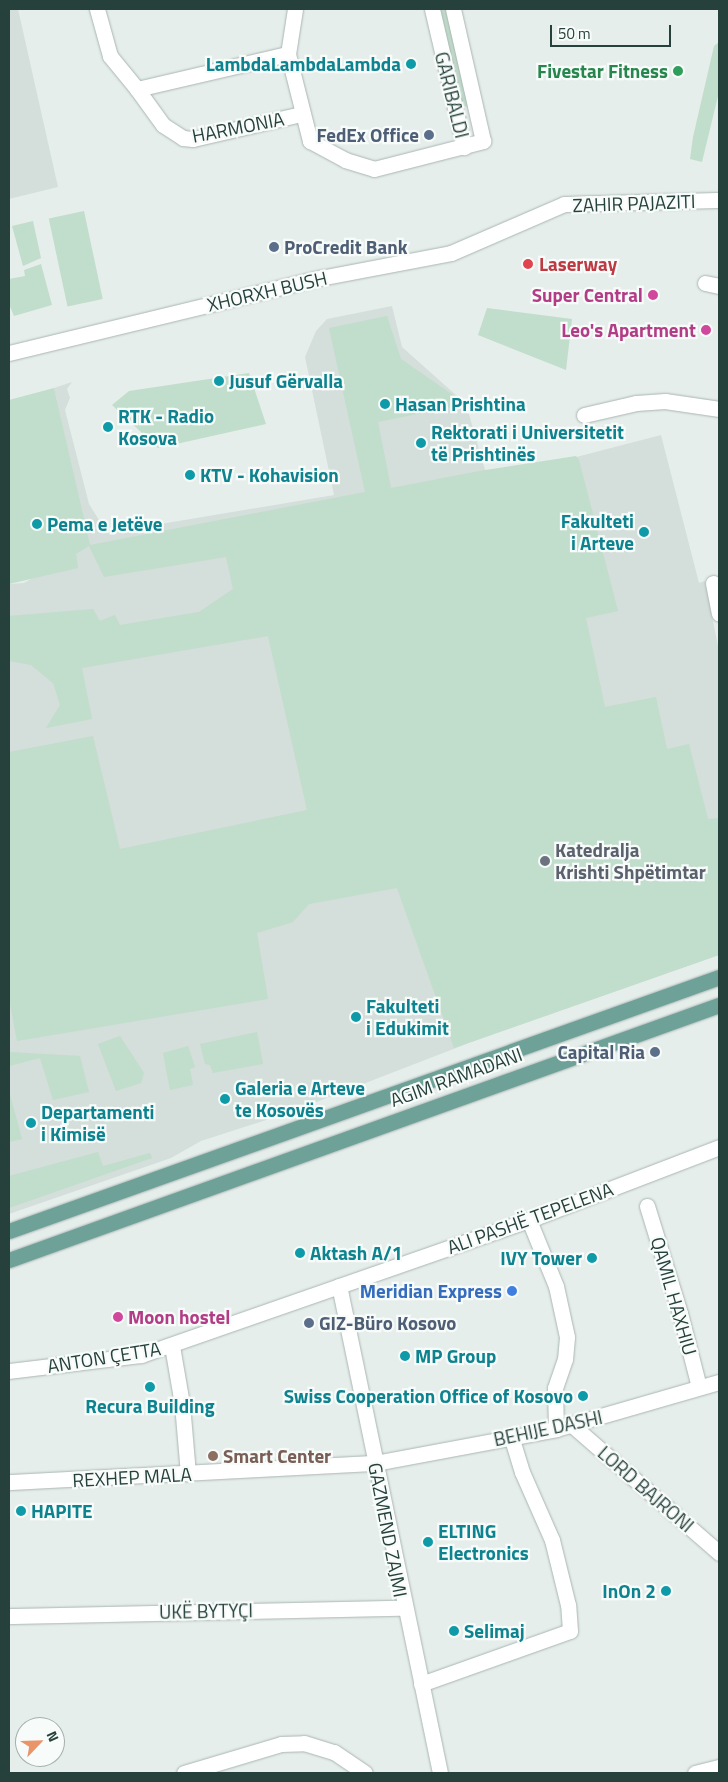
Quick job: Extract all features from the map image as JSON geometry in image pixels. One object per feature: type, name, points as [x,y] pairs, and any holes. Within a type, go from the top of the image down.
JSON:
[{"type":"main road","name":"AGIM RAMADANI","points":[[9,1231],[719,977]]},
{"type":"main road","name":"AGIM RAMADANI","points":[[9,1260],[719,1004]]},
{"type":"street","name":"HARMONIA","points":[[97,9],[110,56],[163,125],[182,138],[193,139],[301,114]]},
{"type":"street","points":[[295,9],[288,54],[307,134],[317,147],[374,168],[464,147]]},
{"type":"street","name":"GARIBALDI","points":[[432,9],[464,147],[484,142],[453,9]]},
{"type":"street","points":[[137,89],[288,54]]},
{"type":"street","name":"ZAHIR PAJAZITI","points":[[522,222],[564,204],[719,200]]},
{"type":"street","name":"XHORXH BUSH","points":[[9,353],[320,278],[451,253],[522,222]]},
{"type":"street","points":[[584,415],[636,403],[665,401],[719,410]]},
{"type":"street","points":[[713,583],[719,613]]},
{"type":"street","name":"ALI PASHË TEPELENA","points":[[339,1286],[529,1220],[719,1147]]},
{"type":"street","name":"QAMIL HAXHIU","points":[[646,1206],[680,1313],[699,1387]]},
{"type":"street","points":[[529,1220],[556,1286],[567,1337],[565,1359],[555,1388],[556,1429]]},
{"type":"street","name":"ANTON ÇETTA","points":[[9,1372],[121,1359],[172,1346],[339,1286]]},
{"type":"street","name":"GAZMEND ZAJMI","points":[[339,1286],[404,1608],[440,1773]]},
{"type":"street","points":[[172,1346],[182,1404],[188,1474]]},
{"type":"street","name":"BEHIJE DASHI","points":[[375,1463],[556,1429],[719,1382]]},
{"type":"street","name":"LORD BAJRONI","points":[[572,1425],[719,1553]]},
{"type":"street","points":[[421,1684],[570,1631],[568,1605],[552,1540],[522,1472],[511,1436]]},
{"type":"street","name":"REXHEP MALA","points":[[9,1482],[375,1463]]},
{"type":"street","name":"UKË BYTYÇI","points":[[9,1616],[404,1608]]},
{"type":"street","points":[[184,1773],[273,1746],[304,1743],[334,1752],[365,1773]]},
{"type":"street","points":[[695,1773],[719,1767]]},
{"type":"shaded area","points":[[9,9],[18,9],[58,187],[9,199]]},
{"type":"shaded area","points":[[392,306],[402,347],[466,404],[485,470],[499,477],[661,435],[699,583],[705,581],[719,651],[719,955],[469,1043],[288,1113],[201,1141],[171,1158],[9,1214],[9,584],[24,583],[89,545],[54,388],[72,382],[67,389],[70,398],[65,410],[89,504],[107,533],[334,495],[305,357],[316,331],[327,319]]},
{"type":"green space","points":[[434,9],[446,9],[470,108],[459,104]]},
{"type":"green space","points":[[719,42],[719,92],[702,162],[690,159],[693,137],[714,46]]},
{"type":"green space","points":[[84,211],[103,299],[67,307],[49,218]]},
{"type":"green space","points":[[33,221],[41,258],[23,266],[12,226]]},
{"type":"green space","points":[[41,264],[52,305],[14,316],[9,304],[9,279],[25,276],[24,270]]},
{"type":"green space","points":[[487,308],[572,319],[566,370],[478,335]]},
{"type":"green space","points":[[387,316],[401,359],[466,404],[378,422],[391,488],[485,470],[576,456],[579,460],[618,611],[586,618],[605,707],[656,697],[667,749],[689,744],[708,819],[719,818],[719,955],[454,1048],[397,888],[309,904],[293,922],[257,933],[268,999],[17,1041],[9,998],[9,752],[93,736],[120,849],[307,810],[268,636],[82,668],[92,719],[46,728],[60,705],[53,683],[31,665],[9,661],[9,616],[93,609],[100,621],[115,615],[120,625],[199,612],[233,589],[226,557],[104,577],[89,546],[76,554],[78,568],[9,584],[9,400],[54,388],[90,545],[365,492],[329,328]]},
{"type":"green space","points":[[249,373],[266,424],[158,448],[112,405],[129,391]]},
{"type":"green space","points":[[257,1032],[263,1064],[213,1073],[210,1065],[205,1064],[200,1044]]},
{"type":"green space","points":[[120,1036],[144,1073],[141,1083],[116,1091],[98,1044]]},
{"type":"green space","points":[[188,1046],[195,1067],[190,1069],[193,1085],[170,1090],[163,1053]]},
{"type":"green space","points":[[9,1052],[80,1056],[89,1092],[53,1100],[40,1058],[9,1066]]},
{"type":"green space","points":[[9,1091],[22,1139],[9,1142]]},
{"type":"green space","points":[[98,1152],[103,1166],[150,1153],[152,1158],[9,1208],[9,1176]]},
{"type":"place","name":"LambdaLambdaLambda","points":[[411,64]]},
{"type":"place","name":"Fivestar Fitness","points":[[678,71]]},
{"type":"place","name":"FedEx Office","points":[[429,135]]},
{"type":"place","name":"ProCredit Bank","points":[[274,247]]},
{"type":"place","name":"Laserway","points":[[528,264]]},
{"type":"place","name":"Super Central","points":[[653,295]]},
{"type":"place","name":"Leo's Apartment","points":[[706,330]]},
{"type":"place","name":"Jusuf Gërvalla","points":[[219,381]]},
{"type":"place","name":"Hasan Prishtina","points":[[385,404]]},
{"type":"place","name":"RTK - Radio Kosova","points":[[108,427]]},
{"type":"place","name":"Rektorati i Universitetit të Prishtinës","points":[[421,443]]},
{"type":"place","name":"KTV - Kohavision","points":[[190,475]]},
{"type":"place","name":"Pema e Jetëve","points":[[37,524]]},
{"type":"place","name":"Fakulteti i Arteve","points":[[644,532]]},
{"type":"place","name":"Katedralja Krishti Shpëtimtar","points":[[545,861]]},
{"type":"place","name":"Fakulteti i Edukimit","points":[[356,1017]]},
{"type":"place","name":"Capital Ria","points":[[655,1052]]},
{"type":"place","name":"Galeria e Arteve te Kosovës","points":[[225,1099]]},
{"type":"place","name":"Departamenti i Kimisë","points":[[31,1123]]},
{"type":"place","name":"Aktash A/1","points":[[300,1253]]},
{"type":"place","name":"IVY Tower","points":[[592,1258]]},
{"type":"place","name":"Meridian Express","points":[[512,1291]]},
{"type":"place","name":"Moon hostel","points":[[118,1317]]},
{"type":"place","name":"GIZ-Büro Kosovo","points":[[309,1323]]},
{"type":"place","name":"MP Group","points":[[405,1356]]},
{"type":"place","name":"Recura Building","points":[[150,1387]]},
{"type":"place","name":"Swiss Cooperation Office of Kosovo","points":[[583,1396]]},
{"type":"place","name":"Smart Center","points":[[213,1456]]},
{"type":"place","name":"HAPITE","points":[[21,1511]]},
{"type":"place","name":"ELTING Electronics","points":[[428,1542]]},
{"type":"place","name":"InOn 2","points":[[666,1591]]},
{"type":"place","name":"Selimaj","points":[[454,1631]]}]
